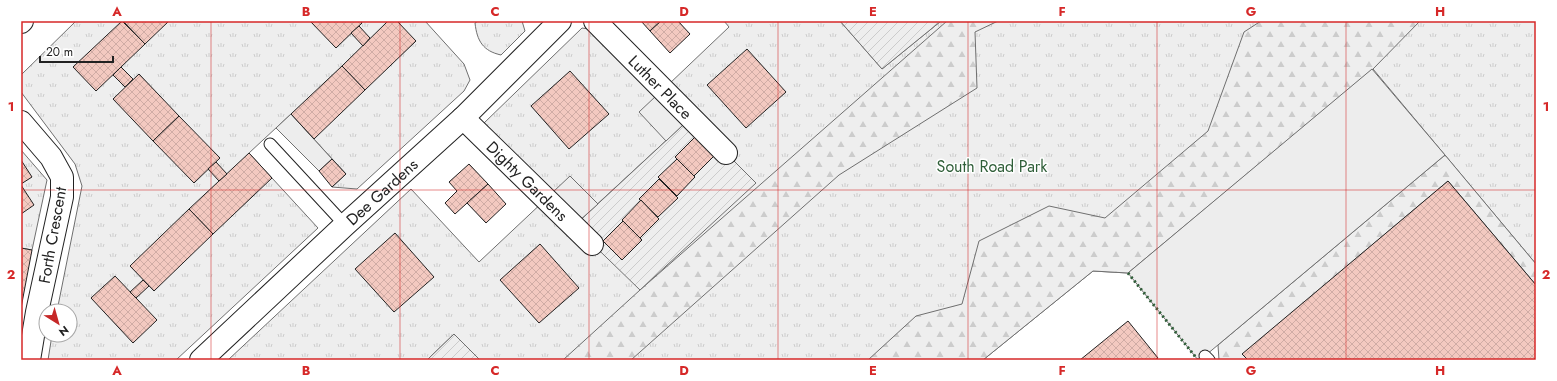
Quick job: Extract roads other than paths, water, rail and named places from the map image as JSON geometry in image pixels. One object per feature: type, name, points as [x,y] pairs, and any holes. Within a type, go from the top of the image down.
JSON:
[{"type":"street","name":"Dee Gardens","points":[[201,360],[345,225],[463,118],[560,21]]},
{"type":"street","name":"Luther Place","points":[[595,21],[726,153]]},
{"type":"street","name":"Dighty Gardens","points":[[463,118],[592,244]]},
{"type":"street","name":"Forth Crescent","points":[[21,122],[51,157],[62,177],[62,197],[37,312],[29,360]]},
{"type":"lane","points":[[270,144],[345,225]]},
{"type":"park label","name":"South Road Park","points":[[992,166]]}]
